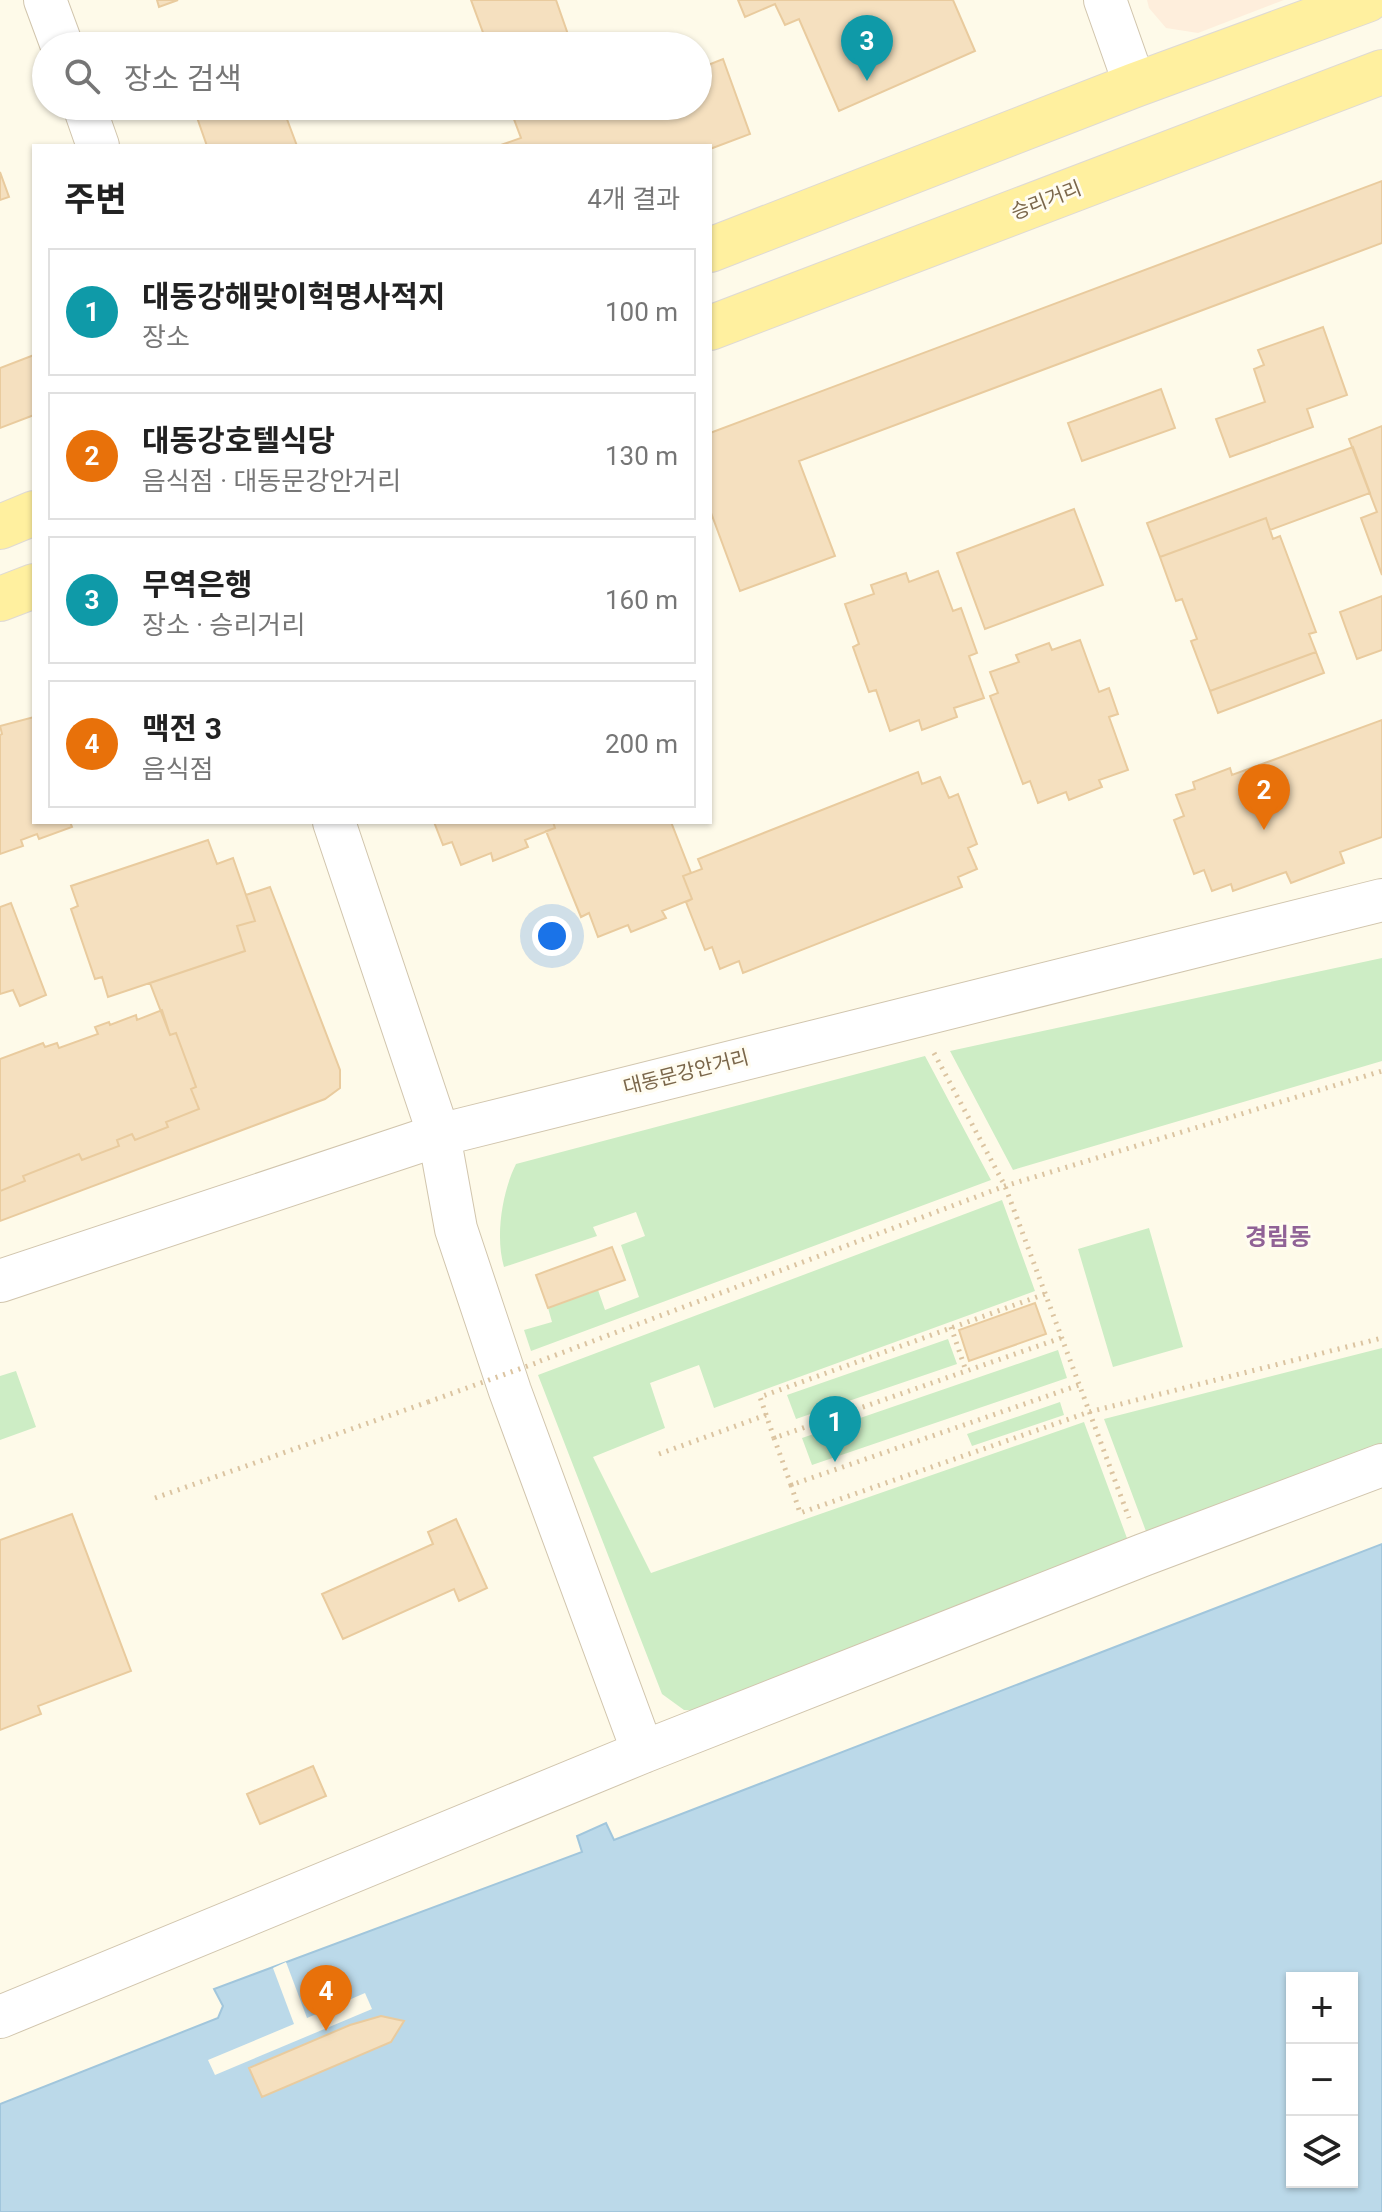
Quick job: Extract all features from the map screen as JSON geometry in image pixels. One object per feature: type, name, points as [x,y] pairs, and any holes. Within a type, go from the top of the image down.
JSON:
[{"type":"main road","points":[[712,249],[1135,85],[1367,0]]},
{"type":"main road","name":"승리거리","points":[[712,327],[1382,72]]},
{"type":"main road","points":[[0,527],[32,514]]},
{"type":"main road","points":[[0,599],[32,587]]},
{"type":"street","points":[[45,0],[57,32]]},
{"type":"street","points":[[1105,0],[1135,85]]},
{"type":"street","points":[[89,120],[97,144]]},
{"type":"street","points":[[335,824],[439,1135],[456,1229],[500,1361],[643,1752]]},
{"type":"street","name":"대동문강안거리","points":[[0,1281],[439,1135],[1382,900]]},
{"type":"street","points":[[0,2017],[643,1752],[1143,1555],[1382,1465]]},
{"type":"path","points":[[928,1041],[1005,1186],[1143,1555]]},
{"type":"path","points":[[155,1498],[536,1363],[1005,1186],[1382,1071]]},
{"type":"path","points":[[1045,1294],[760,1397],[800,1513],[1089,1412],[1382,1338]]},
{"type":"path","points":[[951,1327],[966,1371]]},
{"type":"path","points":[[774,1438],[1061,1338]]},
{"type":"path","points":[[791,1485],[1079,1385]]},
{"type":"path","points":[[659,1454],[766,1415]]},
{"type":"shaded area","points":[[1147,0],[1284,0],[1198,33],[1166,28],[1149,8]]},
{"type":"green space","points":[[1382,958],[1382,1061],[1013,1170],[950,1051]]},
{"type":"green space","points":[[925,1056],[991,1180],[531,1351],[524,1330],[552,1322],[548,1308],[598,1290],[605,1310],[639,1297],[621,1245],[645,1236],[636,1212],[593,1227],[597,1236],[504,1267],[500,1242],[501,1215],[516,1164]]},
{"type":"green space","points":[[1002,1200],[1035,1291],[714,1408],[699,1365],[650,1383],[665,1428],[593,1457],[651,1573],[1084,1422],[1131,1549],[704,1711],[684,1710],[662,1694],[538,1375]]},
{"type":"green space","points":[[1149,1228],[1183,1347],[1113,1367],[1078,1249]]},
{"type":"green space","points":[[948,1339],[957,1364],[796,1419],[787,1395]]},
{"type":"green space","points":[[1382,1348],[1382,1454],[1150,1542],[1104,1419]]},
{"type":"green space","points":[[1058,1350],[1067,1378],[812,1465],[802,1438]]},
{"type":"green space","points":[[16,1371],[36,1427],[0,1440],[0,1376]]},
{"type":"green space","points":[[1060,1402],[1064,1415],[972,1446],[967,1434]]},
{"type":"water","points":[[1382,1544],[1382,2212],[0,2212],[0,2104],[218,2018],[223,2006],[214,1989],[582,1852],[577,1836],[606,1823],[614,1840]]},
{"type":"pier","points":[[286,1962],[307,2018],[365,1993],[372,2009],[215,2075],[208,2060],[294,2024],[273,1968]]},
{"type":"building","points":[[157,0],[178,0],[159,7]]},
{"type":"building","points":[[471,0],[556,0],[567,32],[483,32]]},
{"type":"building","points":[[738,0],[953,0],[975,51],[839,111],[799,19],[785,25],[775,4],[745,17]]},
{"type":"building","points":[[723,59],[750,134],[712,148],[712,144],[504,144],[521,138],[514,120],[712,120],[712,63]]},
{"type":"building","points":[[198,120],[287,120],[296,144],[206,144]]},
{"type":"building","points":[[0,172],[9,197],[0,200]]},
{"type":"building","points":[[1382,181],[1382,243],[799,461],[835,556],[740,591],[712,515],[712,432]]},
{"type":"building","points":[[1323,327],[1347,395],[1307,409],[1313,427],[1230,457],[1216,419],[1265,402],[1254,369],[1264,365],[1258,350]]},
{"type":"building","points":[[32,356],[32,416],[0,428],[0,368]]},
{"type":"building","points":[[1161,389],[1175,428],[1082,461],[1068,423]]},
{"type":"building","points":[[1382,426],[1382,575],[1361,518],[1377,512],[1349,439]]},
{"type":"building","points":[[1353,447],[1370,493],[1270,530],[1266,518],[1160,557],[1147,523]]},
{"type":"building","points":[[1074,509],[1103,585],[985,629],[957,553]]},
{"type":"building","points":[[1266,518],[1273,539],[1280,536],[1316,632],[1309,634],[1316,652],[1210,691],[1191,641],[1197,639],[1182,599],[1176,601],[1160,557]]},
{"type":"building","points":[[938,571],[953,611],[961,608],[977,653],[969,656],[984,698],[954,708],[957,717],[922,730],[919,720],[890,731],[876,690],[869,692],[853,647],[859,644],[845,604],[874,594],[871,585],[906,573],[909,582]]},
{"type":"building","points":[[1382,596],[1382,650],[1357,659],[1340,612]]},
{"type":"building","points":[[1080,640],[1099,692],[1109,688],[1118,714],[1109,717],[1128,770],[1099,780],[1102,787],[1069,800],[1066,792],[1038,803],[1030,781],[1023,784],[990,696],[998,693],[990,672],[1019,662],[1016,655],[1049,643],[1052,650]]},
{"type":"building","points":[[1316,652],[1324,673],[1218,713],[1210,691]]},
{"type":"building","points":[[32,718],[32,824],[71,824],[72,827],[39,839],[37,834],[21,840],[23,846],[0,854],[2,734],[0,726]]},
{"type":"building","points":[[1382,720],[1382,837],[1340,852],[1344,863],[1291,883],[1286,872],[1233,891],[1231,884],[1212,891],[1204,870],[1194,874],[1174,820],[1184,816],[1176,795],[1195,789],[1193,782],[1230,768],[1232,775]]},
{"type":"building","points":[[918,772],[922,784],[940,777],[949,798],[958,794],[977,844],[968,848],[977,869],[958,877],[962,887],[743,973],[739,961],[720,969],[712,947],[705,950],[686,902],[692,899],[683,876],[702,869],[698,859]]},
{"type":"building","points":[[435,824],[554,824],[555,828],[525,840],[528,847],[493,861],[491,853],[461,865],[452,842],[443,845]]},
{"type":"building","points":[[554,824],[672,824],[691,873],[683,876],[692,899],[662,911],[666,918],[631,932],[628,925],[598,937],[589,913],[581,917],[546,831],[555,828]]},
{"type":"building","points":[[208,840],[217,864],[233,858],[255,921],[237,926],[245,951],[108,997],[102,977],[95,979],[71,909],[78,906],[71,886]]},
{"type":"building","points":[[270,887],[340,1070],[340,1088],[325,1099],[0,1221],[0,1191],[25,1181],[23,1176],[79,1154],[82,1160],[119,1146],[117,1140],[132,1134],[135,1140],[168,1127],[166,1122],[199,1109],[191,1089],[196,1087],[176,1033],[170,1035],[150,983],[245,951],[237,926],[255,921],[246,895]]},
{"type":"building","points":[[11,903],[46,995],[20,1006],[13,990],[0,994],[0,907]]},
{"type":"building","points":[[162,1010],[170,1035],[176,1033],[196,1087],[191,1089],[199,1109],[166,1122],[168,1127],[135,1140],[132,1134],[117,1140],[119,1146],[82,1160],[79,1154],[23,1176],[25,1181],[0,1191],[0,1059],[43,1043],[45,1047],[57,1043],[59,1048],[98,1034],[95,1027],[136,1015],[137,1020]]},
{"type":"building","points":[[612,1247],[625,1280],[548,1308],[536,1275]]},
{"type":"building","points":[[1035,1303],[1046,1334],[969,1361],[959,1330]]},
{"type":"building","points":[[72,1514],[131,1671],[38,1706],[41,1714],[0,1730],[0,1540]]},
{"type":"building","points":[[456,1519],[487,1588],[459,1601],[454,1589],[343,1639],[322,1594],[433,1544],[428,1532]]},
{"type":"building","points":[[313,1766],[326,1796],[260,1824],[247,1794]]},
{"type":"building","points":[[381,2016],[404,2021],[391,2042],[262,2097],[249,2068],[350,2025]]},
{"type":"place","name":"무역은행","points":[[867,81]]},
{"type":"place","name":"대동강호텔식당","points":[[1264,830]]},
{"type":"place","name":"대동강해맞이혁명사적지","points":[[835,1462]]},
{"type":"place","name":"맥전 3","points":[[326,2031]]},
{"type":"district","name":"경림동","points":[[1278,1237]]}]
